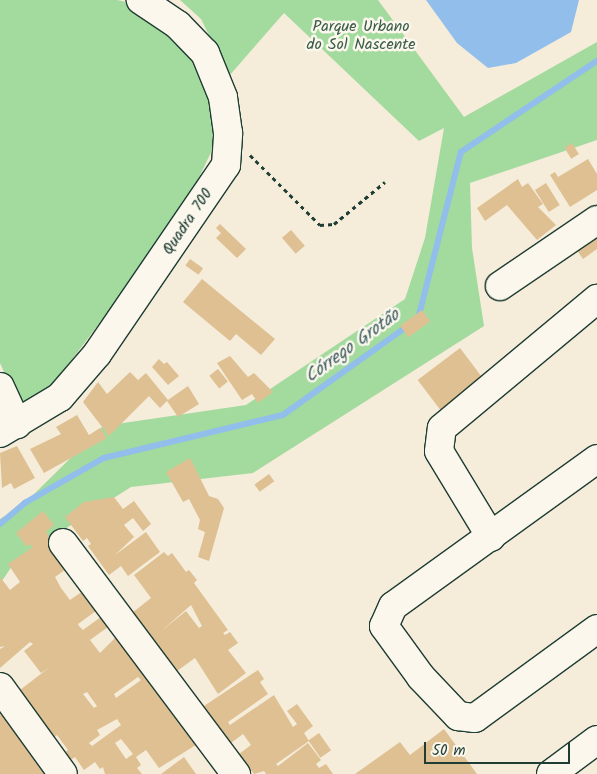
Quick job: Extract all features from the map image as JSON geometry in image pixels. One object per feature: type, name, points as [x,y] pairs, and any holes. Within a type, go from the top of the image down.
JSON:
[{"type":"street","name":"Quadra 700","points":[[0,387],[8,428],[60,397],[97,354],[226,165],[228,133],[223,97],[205,53],[178,24],[141,0]]},
{"type":"street","points":[[500,286],[597,220]]},
{"type":"street","points":[[491,537],[439,451],[442,428],[597,299]]},
{"type":"street","points":[[597,459],[393,606],[384,626],[421,677],[458,716],[475,718],[597,629]]},
{"type":"street","points":[[63,543],[236,774]]},
{"type":"street","points":[[0,688],[63,774]]},
{"type":"street","points":[[551,774],[597,740]]},
{"type":"path","points":[[228,133],[320,225],[334,224],[385,182]]},
{"type":"green space","points":[[0,0],[117,0],[131,3],[180,38],[202,74],[214,102],[214,146],[181,215],[43,398],[18,403],[0,363]]},
{"type":"green space","name":"Parque Urbano do Sol Nascente","points":[[180,0],[378,0],[464,117],[597,42],[597,140],[470,183],[472,248],[484,326],[253,473],[131,487],[16,560],[0,584],[0,519],[25,503],[103,426],[246,405],[405,299],[425,238],[444,128],[419,141],[284,13],[229,76],[201,19]]},
{"type":"water","points":[[426,0],[579,0],[571,32],[516,63],[488,68],[457,43]]},
{"type":"building","points":[[572,143],[579,154],[571,159],[564,148]]},
{"type":"building","points":[[588,159],[597,174],[597,190],[570,207],[550,175],[555,172],[558,177]]},
{"type":"building","points":[[518,179],[522,187],[528,183],[543,204],[538,207],[556,225],[537,240],[507,205],[485,221],[477,208]]},
{"type":"building","points":[[546,183],[560,205],[549,212],[535,190]]},
{"type":"building","points":[[220,224],[246,249],[237,258],[216,238],[221,233],[216,228]]},
{"type":"building","points":[[291,230],[305,246],[296,254],[282,238]]},
{"type":"building","points":[[597,234],[597,249],[583,259],[576,249]]},
{"type":"building","points":[[190,259],[203,268],[199,275],[185,266]]},
{"type":"building","points":[[202,279],[275,339],[261,355],[236,334],[230,341],[183,302]]},
{"type":"building","points":[[422,310],[430,321],[408,337],[400,326]]},
{"type":"building","points":[[460,348],[497,397],[454,429],[418,380]]},
{"type":"building","points":[[230,356],[248,377],[254,373],[273,392],[258,403],[252,394],[242,400],[217,363]]},
{"type":"building","points":[[159,359],[164,364],[167,362],[179,376],[168,385],[152,367]]},
{"type":"building","points":[[218,369],[228,382],[219,388],[209,376]]},
{"type":"building","points":[[130,372],[138,380],[146,373],[168,400],[188,386],[199,404],[178,417],[167,401],[160,408],[149,396],[109,436],[83,402],[98,382],[107,394]]},
{"type":"building","points":[[77,415],[89,435],[100,428],[107,438],[44,473],[30,449],[61,434],[56,427]]},
{"type":"building","points":[[17,446],[35,478],[14,489],[11,483],[2,488],[0,453]]},
{"type":"building","points":[[190,458],[209,496],[218,499],[224,508],[209,561],[198,557],[205,532],[198,529],[200,520],[189,499],[183,502],[166,472]]},
{"type":"building","points":[[269,474],[274,481],[260,492],[254,485]]},
{"type":"building","points":[[114,497],[123,509],[134,501],[151,524],[143,531],[133,518],[124,525],[134,537],[115,555],[146,532],[160,552],[128,576],[121,566],[109,575],[88,546],[91,544],[87,538],[83,541],[65,517],[84,502]]},
{"type":"building","points":[[43,511],[54,525],[46,532],[69,567],[55,577],[61,588],[70,600],[86,589],[100,608],[78,624],[79,626],[83,630],[105,614],[112,624],[90,640],[100,653],[119,634],[199,743],[159,768],[146,750],[136,757],[141,765],[137,768],[142,774],[105,774],[103,767],[100,769],[95,762],[84,770],[75,757],[66,763],[61,755],[68,750],[57,735],[48,741],[16,693],[50,667],[41,673],[24,651],[33,644],[30,642],[0,668],[0,649],[5,646],[0,647],[0,577],[10,590],[20,582],[8,564],[33,547],[30,544],[27,547],[16,533]],"holes":[[[138,677],[141,680],[116,698],[114,694]],[[87,692],[97,706],[94,708],[83,694]],[[117,719],[121,725],[92,746],[89,743],[100,735],[97,730]],[[121,739],[133,754],[126,759],[115,743]]]},
{"type":"building","points":[[164,552],[168,556],[172,553],[186,572],[189,570],[197,580],[194,583],[228,630],[223,633],[225,635],[230,632],[238,643],[228,650],[246,673],[218,694],[195,658],[177,671],[132,613],[151,598],[134,575]],"holes":[[[191,605],[202,626],[199,628],[186,611],[160,632]]]},
{"type":"building","points":[[258,670],[264,679],[260,682],[268,694],[228,722],[230,725],[274,695],[293,727],[297,724],[287,711],[297,704],[313,726],[304,733],[309,741],[276,764],[278,766],[308,743],[321,760],[316,764],[319,768],[326,764],[333,774],[266,774],[264,771],[254,774],[239,754],[251,745],[243,734],[231,743],[204,706]]},
{"type":"building","points":[[3,713],[49,774],[0,774],[0,715]]},
{"type":"building","points":[[444,729],[477,774],[355,774],[400,742],[410,755]]},
{"type":"building","points":[[319,733],[331,750],[320,758],[308,740]]},
{"type":"building","points":[[184,757],[196,774],[161,774]]},
{"type":"waterway","name":"Córrego Grotão","points":[[418,319],[461,152],[597,61]]},
{"type":"waterway","name":"Córrego Grotão","points":[[0,524],[25,503],[104,458],[283,415],[409,325]]}]
